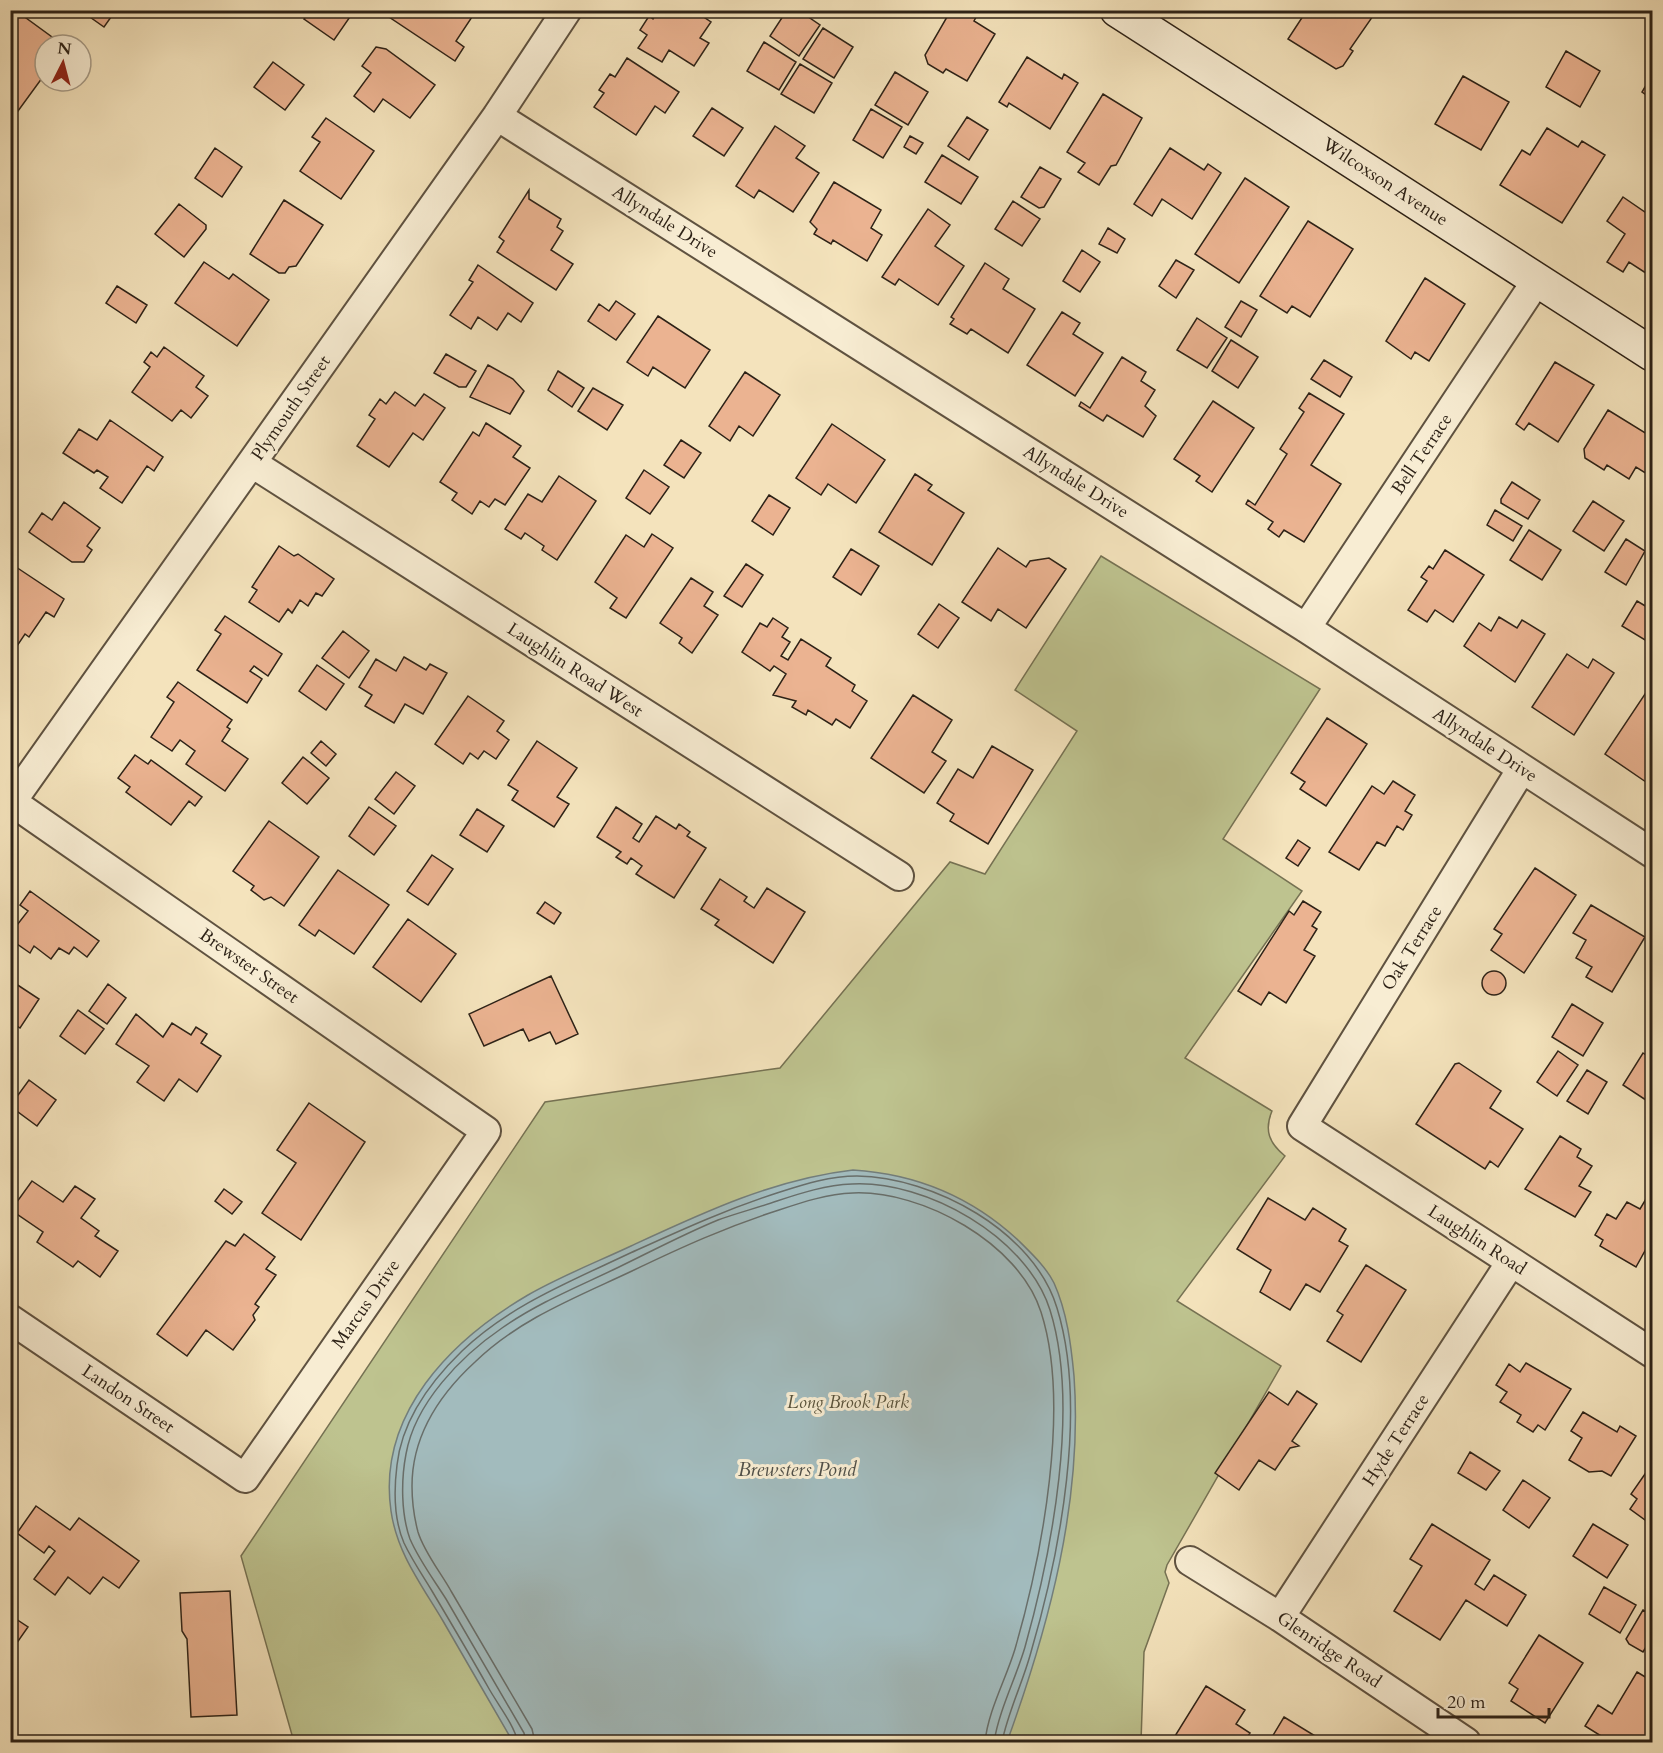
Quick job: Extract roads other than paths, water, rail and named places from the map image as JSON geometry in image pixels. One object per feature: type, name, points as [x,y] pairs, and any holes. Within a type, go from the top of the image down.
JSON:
[{"type":"street","name":"Plymouth Street","points":[[11,803],[497,116],[567,10]]},
{"type":"street","name":"Wilcoxson Avenue","points":[[1127,13],[1653,354]]},
{"type":"street","name":"Allyndale Drive","points":[[497,116],[1306,628],[1521,770],[1653,853]]},
{"type":"street","name":"Bell Terrace","points":[[1306,628],[1537,280]]},
{"type":"street","name":"Laughlin Road West","points":[[252,463],[899,876]]},
{"type":"street","name":"Oak Terrace","points":[[1302,1126],[1521,770]]},
{"type":"street","name":"Brewster Street","points":[[11,803],[486,1131]]},
{"type":"street","name":"Laughlin Road","points":[[1302,1126],[1653,1353]]},
{"type":"street","name":"Marcus Drive","points":[[245,1478],[486,1131]]},
{"type":"street","name":"Hyde Terrace","points":[[1280,1617],[1511,1262]]},
{"type":"street","name":"Landon Street","points":[[10,1319],[245,1478]]},
{"type":"street","name":"Glenridge Road","points":[[1190,1561],[1280,1617],[1466,1743]]},
{"type":"water","name":"Brewsters Pond","points":[[853,1170],[877,1172],[922,1183],[943,1190],[982,1212],[1001,1225],[1038,1261],[1054,1283],[1062,1305],[1068,1328],[1074,1376],[1073,1470],[1068,1516],[1049,1608],[1007,1742],[513,1742],[418,1581],[404,1555],[394,1526],[390,1476],[396,1443],[408,1412],[425,1384],[447,1358],[499,1313],[528,1295],[566,1275],[739,1199],[795,1181]]},
{"type":"park label","name":"Long Brook Park","points":[[848,1402]]}]
